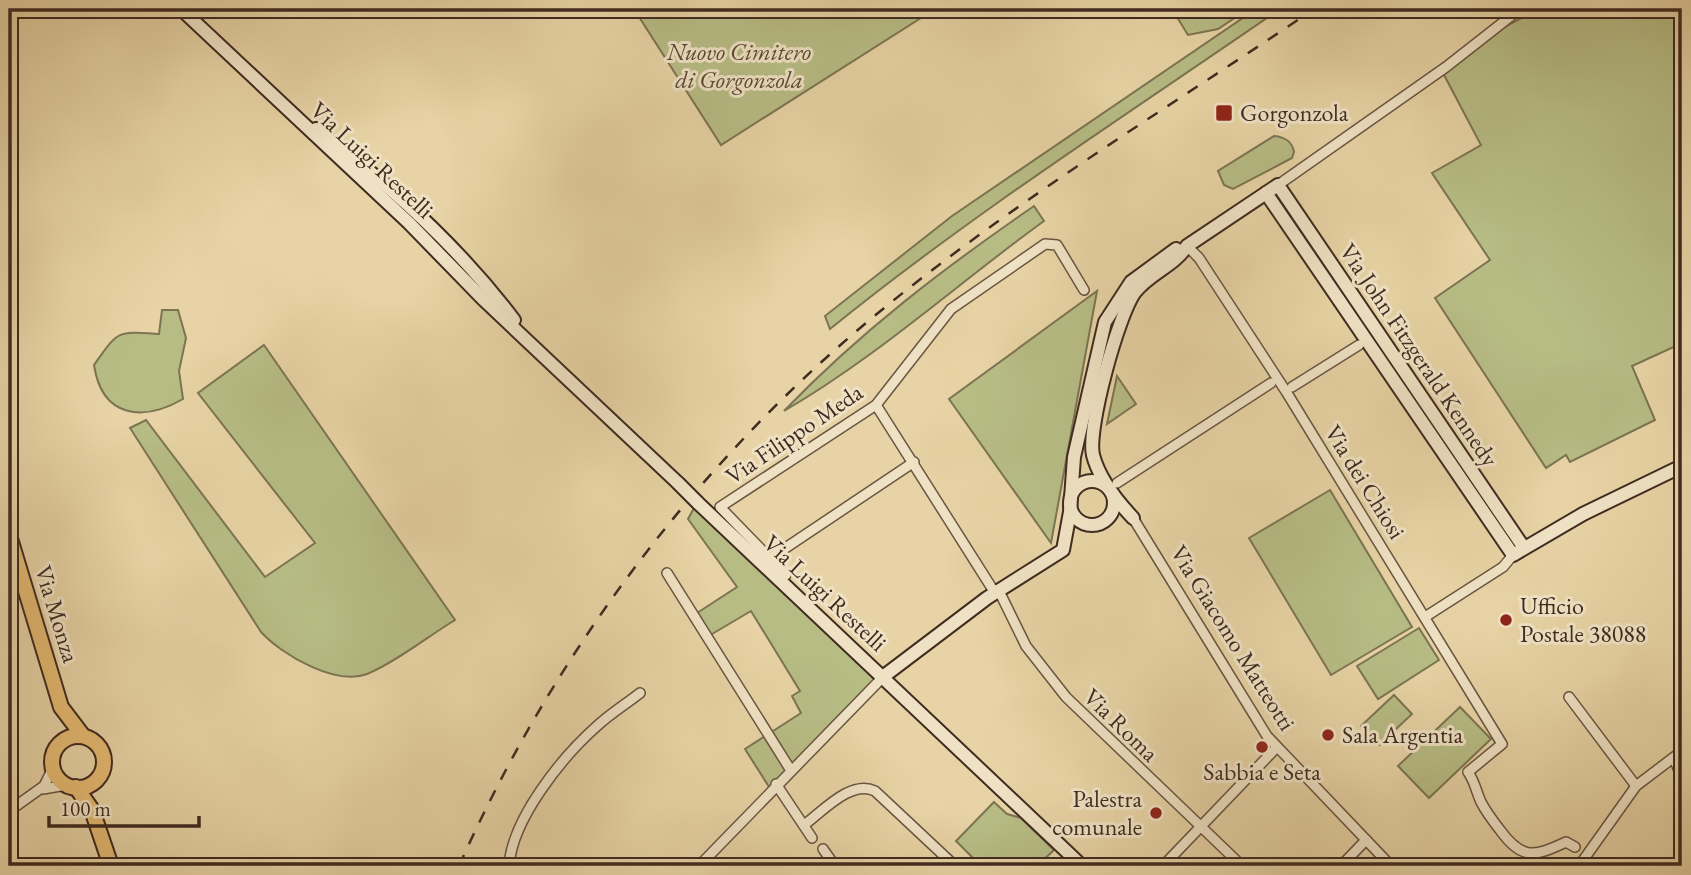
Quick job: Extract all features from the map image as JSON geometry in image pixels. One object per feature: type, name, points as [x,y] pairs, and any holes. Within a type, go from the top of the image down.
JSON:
[{"type":"main road","name":"Via Monza","points":[[9,534],[61,706],[61,743],[54,752],[52,768],[88,801],[111,866]]},
{"type":"main road","name":"Via Monza","points":[[61,706],[83,736],[94,742],[102,752],[103,765],[96,779],[94,796],[96,819]]},
{"type":"main road","points":[[61,743],[70,737],[83,736]]},
{"type":"main road","points":[[71,786],[96,779]]},
{"type":"street","name":"Via Luigi Restelli","points":[[181,9],[409,223],[783,586],[884,676],[1082,866]]},
{"type":"street","points":[[699,866],[790,769],[884,676],[997,592],[1058,555],[1064,548],[1071,503],[1071,479],[1101,334],[1108,315],[1121,294],[1142,272],[1177,249],[1187,246],[1278,185],[1446,67],[1520,9]]},
{"type":"street","name":"Via John Fitzgerald Kennedy","points":[[1278,185],[1524,548]]},
{"type":"street","name":"Via John Fitzgerald Kennedy","points":[[1266,193],[1513,555]]},
{"type":"street","name":"Via Filippo Meda","points":[[769,559],[720,507],[876,405],[951,309],[1045,244],[1052,242],[1057,245],[1084,290]]},
{"type":"street","points":[[1133,519],[1100,470],[1093,454],[1093,441],[1116,329],[1128,302],[1142,283],[1181,255],[1187,246]]},
{"type":"street","name":"Via dei Chiosi","points":[[1187,246],[1199,258],[1287,393],[1502,744],[1468,772],[1475,783],[1483,807],[1512,846],[1522,853],[1535,854],[1566,842],[1581,852]]},
{"type":"street","points":[[1292,387],[1359,345]]},
{"type":"street","points":[[1114,488],[1271,383]]},
{"type":"street","name":"Via Roma","points":[[876,405],[997,592],[1026,646],[1060,691],[1242,866]]},
{"type":"street","points":[[769,559],[914,462]]},
{"type":"street","points":[[1425,617],[1503,567],[1513,555],[1524,548],[1583,514],[1682,466]]},
{"type":"street","points":[[1086,482],[1114,488],[1112,511],[1097,524],[1079,520],[1071,503],[1075,491],[1086,482]]},
{"type":"street","name":"Via Giacomo Matteotti","points":[[1133,519],[1262,730],[1391,866]]},
{"type":"street","name":"Via Luigi Restelli","points":[[769,559],[786,575]]},
{"type":"street","points":[[667,573],[790,769]]},
{"type":"street","points":[[509,866],[515,837],[559,766],[597,725],[640,694]]},
{"type":"street","points":[[1569,696],[1636,786]]},
{"type":"street","points":[[1163,866],[1277,747]]},
{"type":"street","points":[[1579,866],[1581,852],[1636,786],[1682,751]]},
{"type":"street","points":[[1674,758],[1682,778]]},
{"type":"street","points":[[9,811],[49,780],[52,768]]},
{"type":"street","points":[[776,784],[812,838]]},
{"type":"street","points":[[38,791],[71,786]]},
{"type":"street","points":[[804,825],[855,788],[867,788],[874,791],[955,866]]},
{"type":"street","points":[[1341,866],[1366,840]]},
{"type":"street","points":[[823,849],[835,866]]},
{"type":"green space","name":"Nuovo Cimitero di Gorgonzola","points":[[634,9],[935,9],[721,145]]},
{"type":"green space","points":[[1172,9],[1248,9],[1218,29],[1188,35]]},
{"type":"green space","points":[[1256,9],[1280,9],[995,204],[830,329],[825,316],[952,216]]},
{"type":"green space","points":[[1540,9],[1682,9],[1682,347],[1680,344],[1632,366],[1655,420],[1570,462],[1566,455],[1546,468],[1435,298],[1490,260],[1432,173],[1481,145],[1443,73],[1504,27]]},
{"type":"green space","points":[[1274,136],[1290,142],[1294,152],[1292,158],[1233,189],[1224,185],[1218,171]]},
{"type":"green space","points":[[1034,206],[1044,221],[884,344],[784,411],[842,354],[904,302]]},
{"type":"green space","points":[[1097,291],[1051,543],[949,399]]},
{"type":"green space","points":[[162,310],[178,310],[186,338],[179,371],[183,399],[153,411],[126,410],[115,405],[106,396],[98,383],[94,365],[120,335],[159,334]]},
{"type":"green space","points":[[264,345],[455,620],[367,674],[354,677],[325,672],[296,659],[261,632],[130,428],[146,420],[265,577],[315,543],[198,393]]},
{"type":"green space","points":[[1117,376],[1136,404],[1107,424]]},
{"type":"green space","points":[[1330,490],[1412,627],[1331,675],[1249,538]]},
{"type":"green space","points":[[694,508],[884,678],[771,790],[745,749],[801,713],[792,696],[800,691],[751,611],[707,637],[694,615],[737,587],[688,519]]},
{"type":"green space","points":[[1419,628],[1439,660],[1378,699],[1357,666]]},
{"type":"green space","points":[[1394,695],[1412,714],[1379,745],[1361,726]]},
{"type":"green space","points":[[1460,707],[1491,739],[1429,798],[1398,766]]},
{"type":"green space","points":[[994,802],[1007,814],[1021,818],[1054,850],[1037,866],[974,866],[970,863],[974,859],[956,841]]},
{"type":"railway","points":[[459,866],[497,787],[539,711],[586,637],[636,566],[691,497],[750,432],[812,371],[878,313],[983,232],[1092,156],[1314,9]]},
{"type":"place","name":"Gorgonzola","points":[[1224,113]]},
{"type":"place","name":"Ufficio Postale 38088","points":[[1506,620]]},
{"type":"place","name":"Sala Argentia","points":[[1328,735]]},
{"type":"place","name":"Sabbia e Seta","points":[[1262,747]]},
{"type":"place","name":"Palestra comunale","points":[[1156,813]]}]
